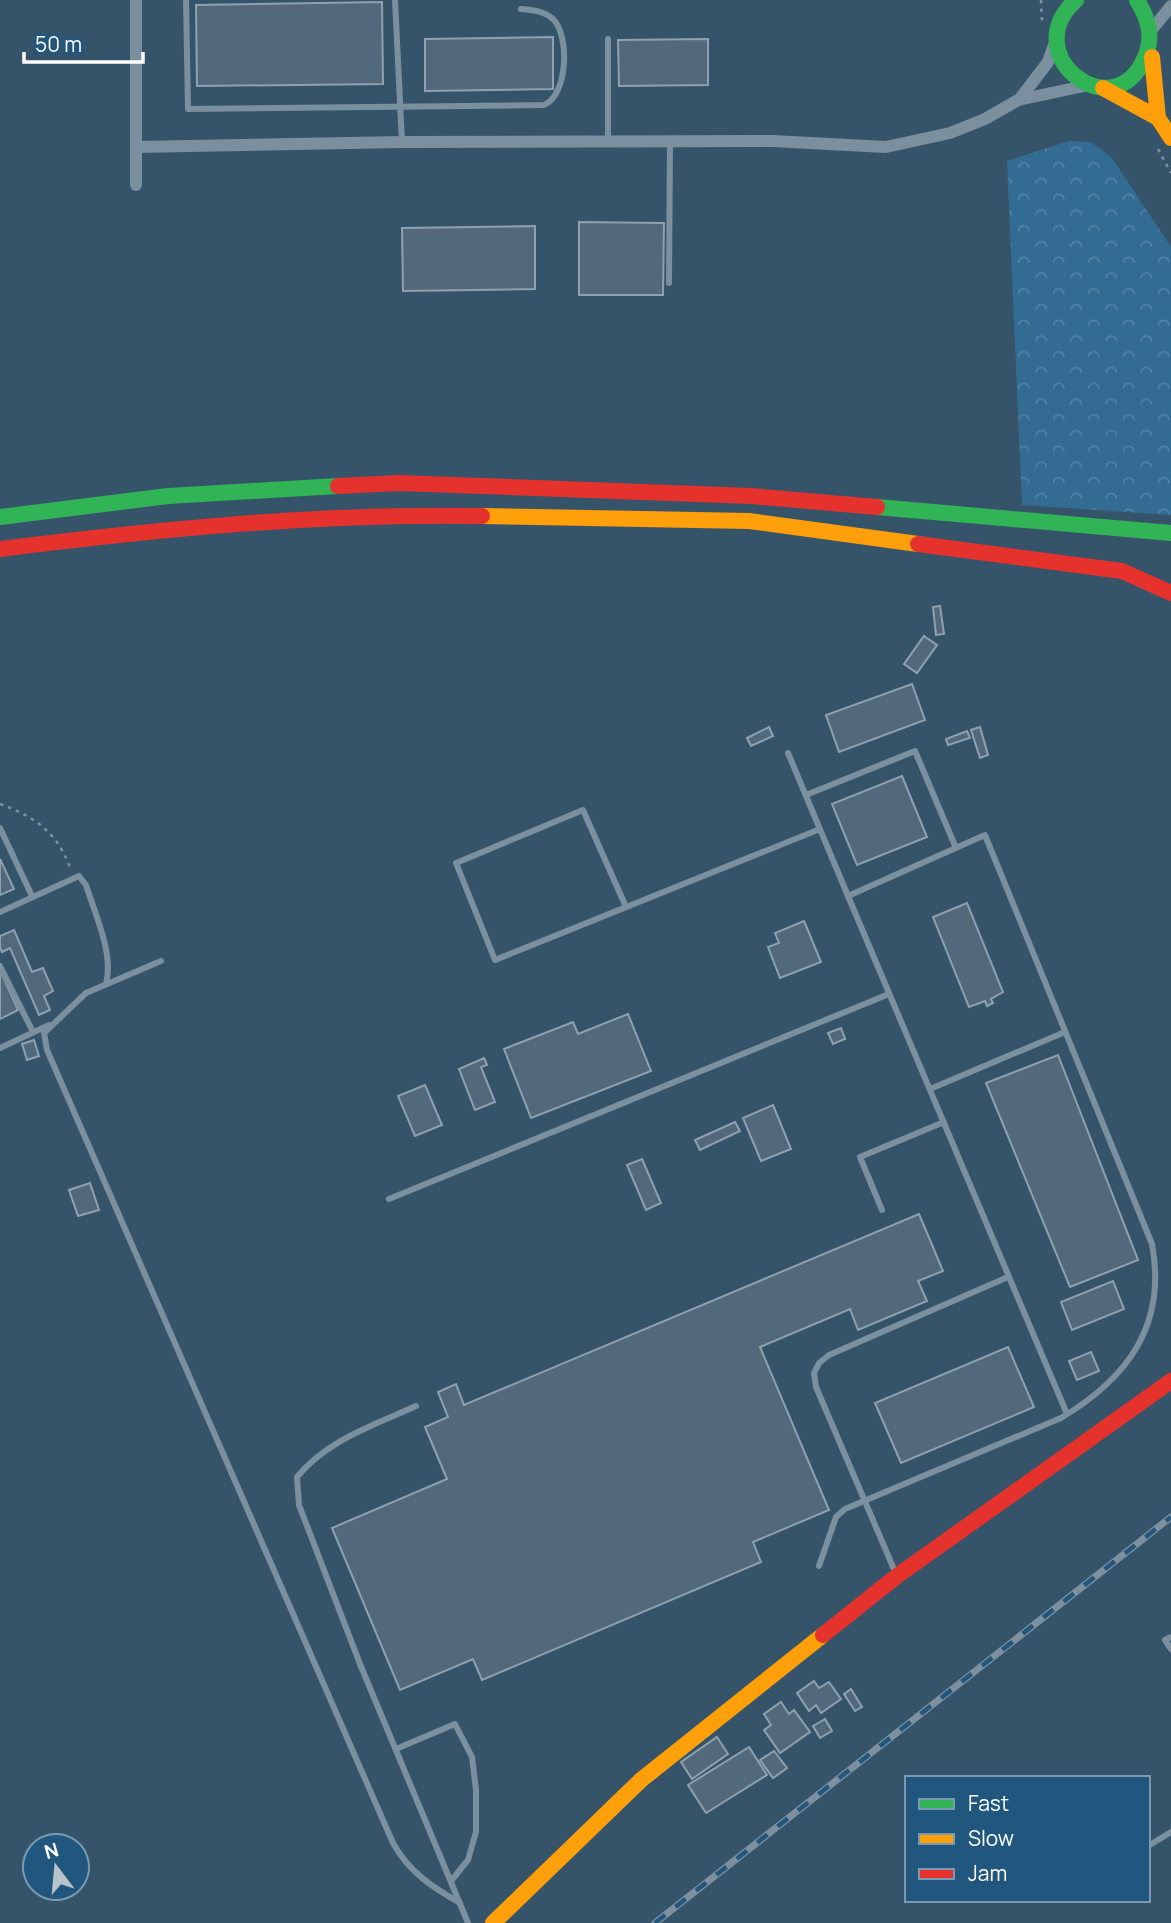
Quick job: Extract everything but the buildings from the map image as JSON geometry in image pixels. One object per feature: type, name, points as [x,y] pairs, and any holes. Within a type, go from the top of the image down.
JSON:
[{"type":"main road","points":[[1076,0],[1059,22],[1056,38],[1059,55],[1066,68],[1096,87],[1158,118]]},
{"type":"main road","points":[[1137,0],[1150,15],[1154,27],[1152,57],[1158,118],[1171,138]]},
{"type":"main road","points":[[1096,87],[1132,80],[1144,71],[1152,57]]},
{"type":"main road","points":[[0,517],[168,496],[399,483],[751,496],[1171,533]]},
{"type":"main road","points":[[0,549],[169,528],[394,513],[749,521],[1122,571],[1171,593]]},
{"type":"main road","points":[[493,1923],[640,1780],[897,1576],[1171,1381]]},
{"type":"street","points":[[136,0],[136,185]]},
{"type":"street","points":[[1154,27],[1171,5]]},
{"type":"street","points":[[1018,100],[1048,62],[1056,38]]},
{"type":"street","points":[[136,147],[402,142],[772,141],[886,146],[950,133],[985,119],[1018,100],[1096,87]]},
{"type":"lane","points":[[186,0],[188,109],[549,103],[559,89],[563,54],[560,33],[555,21],[544,13],[521,9]]},
{"type":"lane","points":[[396,0],[402,142]]},
{"type":"lane","points":[[608,39],[608,143]]},
{"type":"lane","points":[[670,142],[670,283]]},
{"type":"lane","points":[[806,795],[915,751],[956,848]]},
{"type":"lane","points":[[788,753],[1067,1414]]},
{"type":"lane","points":[[626,907],[583,810],[456,863],[495,960],[820,829]]},
{"type":"lane","points":[[0,828],[32,896]]},
{"type":"lane","points":[[819,1566],[836,1517],[863,1502],[1067,1414],[1107,1387],[1127,1366],[1145,1331],[1154,1295],[1156,1268],[1152,1244],[985,835],[848,896]]},
{"type":"lane","points":[[0,912],[79,876],[86,884],[109,971],[106,984]]},
{"type":"lane","points":[[161,961],[86,993],[44,1033],[47,1050],[393,1843],[402,1860],[417,1875],[460,1903]]},
{"type":"lane","points":[[0,966],[33,1032]]},
{"type":"lane","points":[[389,1199],[890,994]]},
{"type":"lane","points":[[0,1048],[53,1022]]},
{"type":"lane","points":[[930,1090],[1065,1032]]},
{"type":"lane","points":[[882,1210],[860,1157],[944,1122]]},
{"type":"lane","points":[[897,1576],[863,1502],[816,1387],[814,1373],[819,1363],[845,1346],[1008,1277]]},
{"type":"lane","points":[[416,1406],[342,1440],[312,1459],[297,1477],[299,1505],[468,1923]]},
{"type":"lane","points":[[1171,1637],[1165,1640],[1171,1649]]},
{"type":"lane","points":[[396,1749],[455,1724],[472,1757],[476,1790],[476,1832],[468,1860],[451,1881]]},
{"type":"lane","points":[[1150,1845],[1171,1832]]},
{"type":"path","points":[[0,804],[44,827],[58,841],[73,878]]},
{"type":"green space","points":[[1069,141],[1091,142],[1112,158],[1171,247],[1171,515],[1022,505],[1007,161]]},
{"type":"railway","points":[[655,1923],[1171,1517]]},
{"type":"traffic: fast","points":[[1076,0],[1060,21],[1057,43],[1063,62],[1076,77],[1094,86],[1113,87],[1131,78],[1148,49],[1148,27],[1137,0]]},
{"type":"traffic: fast","points":[[0,517],[168,496],[338,486]]},
{"type":"traffic: fast","points":[[877,507],[1171,533]]},
{"type":"traffic: slow","points":[[1152,57],[1158,118],[1171,138]]},
{"type":"traffic: slow","points":[[1103,88],[1158,118]]},
{"type":"traffic: slow","points":[[482,516],[749,521],[918,544]]},
{"type":"traffic: slow","points":[[493,1923],[641,1780],[823,1635]]},
{"type":"traffic: jam","points":[[338,486],[399,483],[751,496],[877,507]]},
{"type":"traffic: jam","points":[[0,549],[240,524],[361,517],[482,516]]},
{"type":"traffic: jam","points":[[918,544],[1122,571],[1171,593]]},
{"type":"traffic: jam","points":[[823,1635],[897,1576],[1171,1381]]}]
